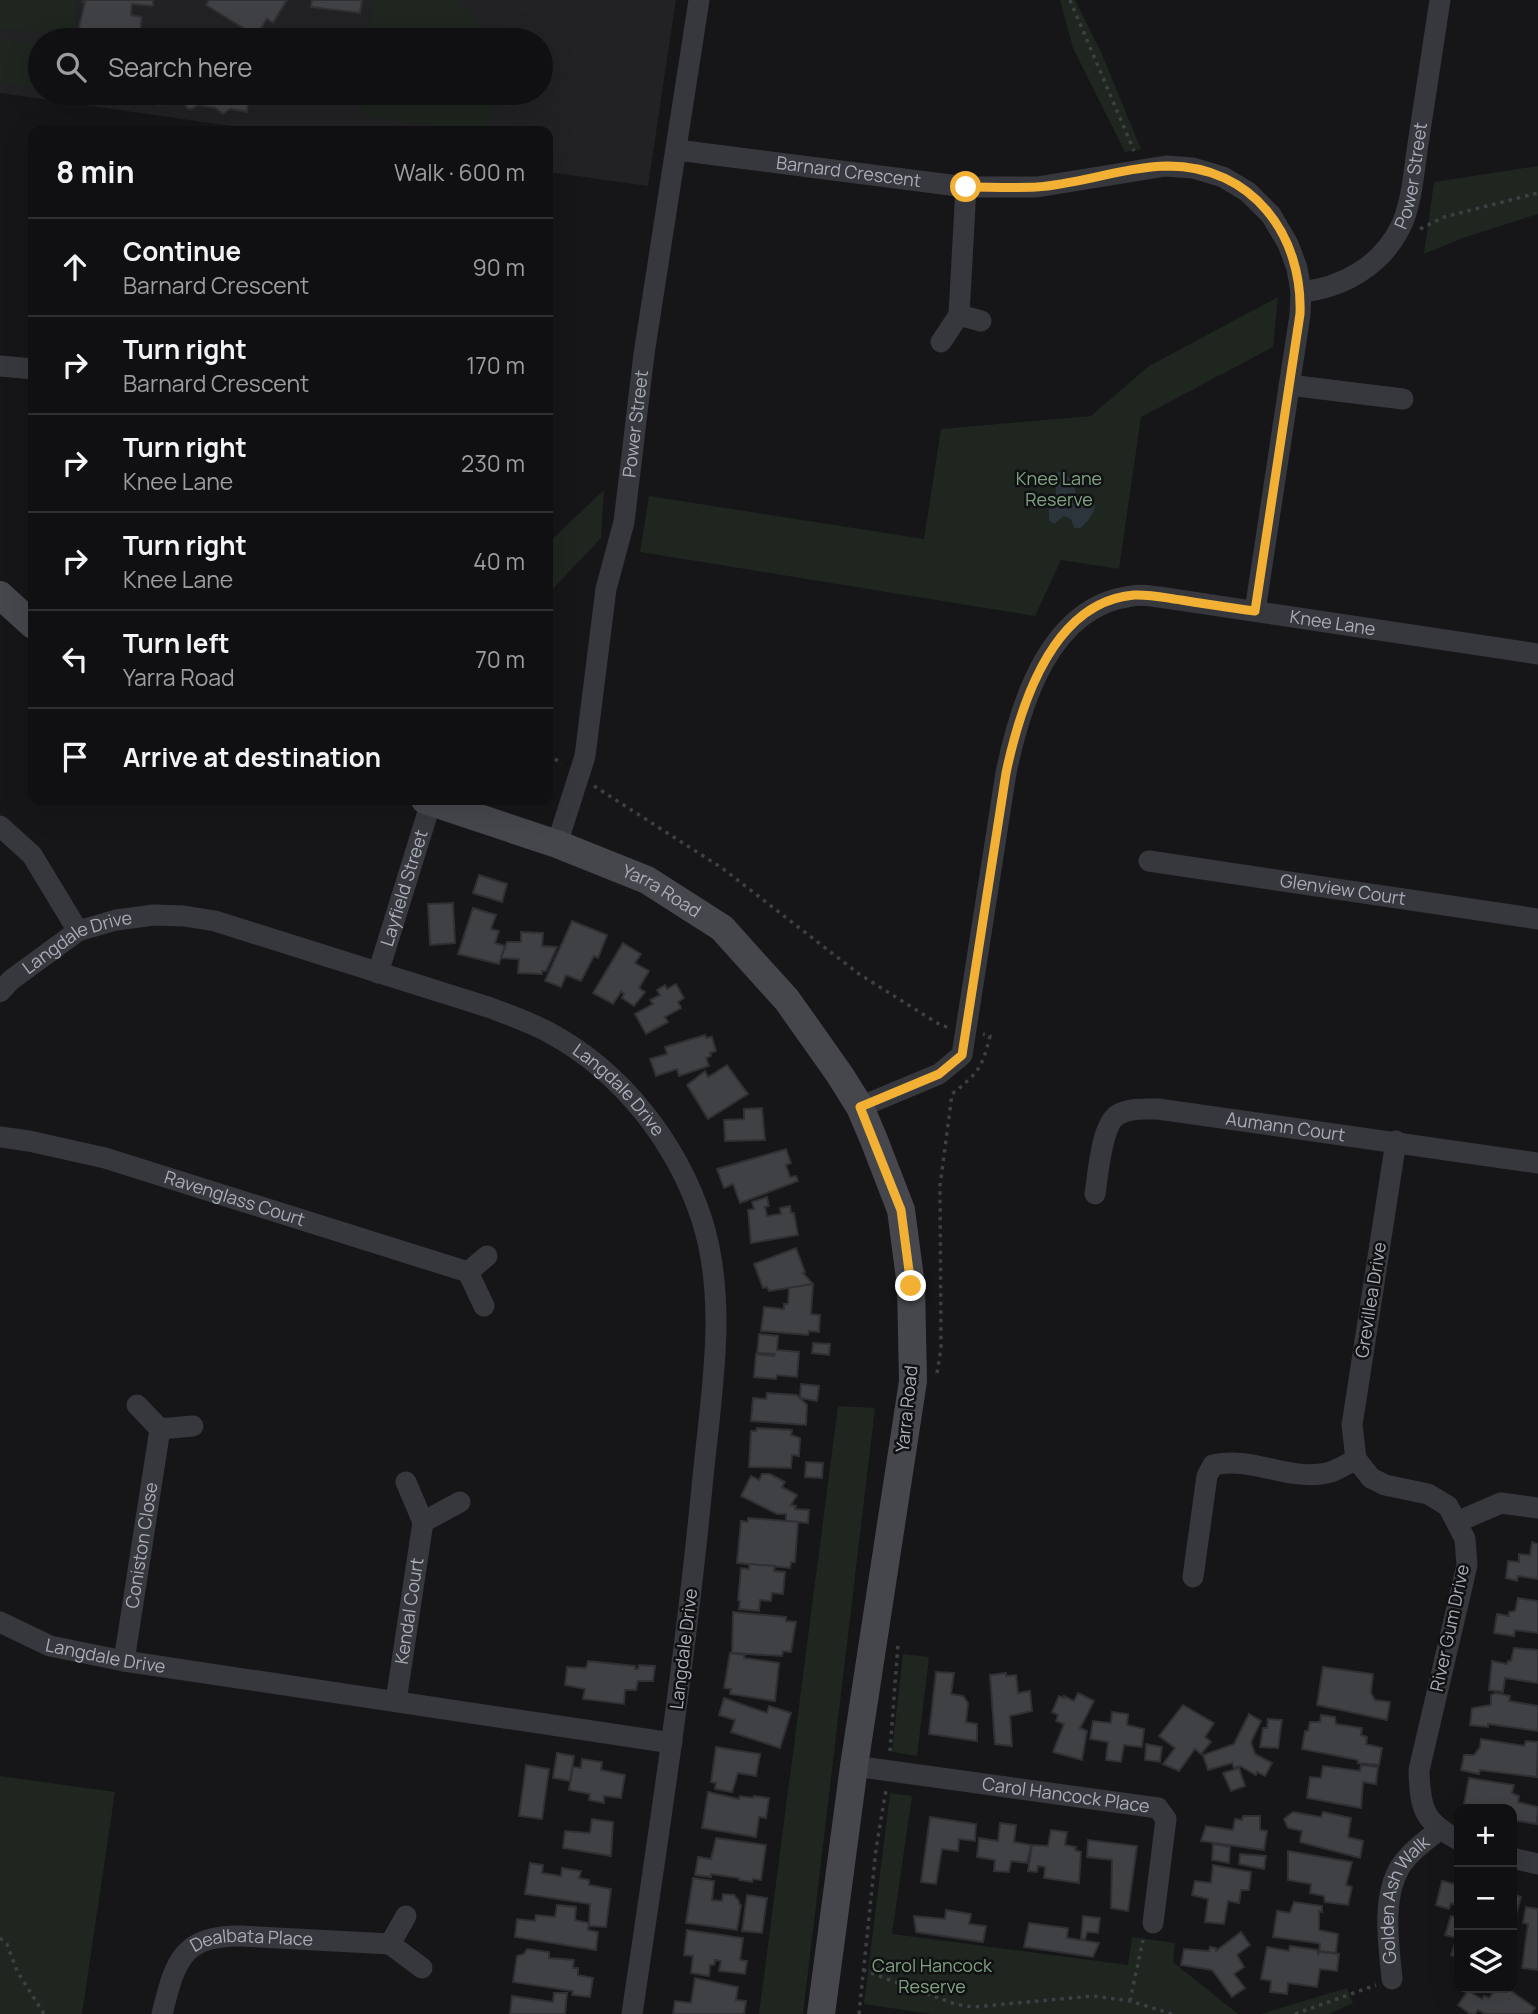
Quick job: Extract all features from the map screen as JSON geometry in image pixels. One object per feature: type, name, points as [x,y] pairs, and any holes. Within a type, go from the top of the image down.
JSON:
[{"type":"main road","points":[[0,595],[28,620]]},
{"type":"main road","name":"Yarra Road","points":[[440,805],[557,844],[647,880],[722,928],[787,1000],[860,1107],[901,1210],[911,1286],[913,1381],[854,1766],[821,2014]]},
{"type":"street","name":"Power Street","points":[[557,844],[587,742],[606,589],[624,522],[645,354],[699,0]]},
{"type":"street","name":"Power Street","points":[[1301,292],[1328,289],[1363,271],[1384,251],[1401,227],[1412,185],[1440,0]]},
{"type":"street","name":"Barnard Crescent","points":[[677,150],[966,187],[1037,187],[1166,166],[1193,168],[1223,177],[1248,192],[1271,215],[1289,244],[1301,292],[1300,314],[1255,611]]},
{"type":"street","points":[[941,342],[959,314],[966,187]]},
{"type":"street","points":[[959,314],[981,321]]},
{"type":"street","points":[[0,366],[28,369]]},
{"type":"street","points":[[1289,385],[1404,399]]},
{"type":"street","name":"Knee Lane","points":[[860,1107],[945,1069],[962,1055],[1015,730],[1033,683],[1051,649],[1074,621],[1090,610],[1105,602],[1133,595],[1159,597],[1538,654]]},
{"type":"street","name":"Layfield Street","points":[[378,973],[427,805]]},
{"type":"street","points":[[0,826],[32,855],[78,931]]},
{"type":"street","name":"Glenview Court","points":[[1149,861],[1538,919]]},
{"type":"street","name":"Langdale Drive","points":[[0,992],[11,980],[78,931],[116,920],[154,915],[215,921],[524,1020],[551,1034],[603,1069],[632,1098],[662,1139],[685,1178],[702,1220],[712,1261],[715,1297],[714,1361],[688,1629],[632,2014]]},
{"type":"street","name":"Aumann Court","points":[[1095,1194],[1106,1133],[1115,1116],[1131,1110],[1158,1110],[1538,1163]]},
{"type":"street","name":"Ravenglass Court","points":[[0,1137],[105,1158],[468,1272]]},
{"type":"street","name":"Grevillea Drive","points":[[1356,1460],[1352,1425],[1396,1142]]},
{"type":"street","points":[[484,1306],[468,1272],[487,1256]]},
{"type":"street","points":[[137,1405],[160,1429],[193,1426]]},
{"type":"street","name":"Coniston Close","points":[[124,1661],[160,1429]]},
{"type":"street","points":[[1194,1577],[1207,1476],[1213,1465],[1227,1462],[1321,1475],[1336,1471],[1356,1460]]},
{"type":"street","name":"River Gum Drive","points":[[1356,1460],[1371,1478],[1385,1485],[1428,1494],[1448,1506],[1465,1539],[1467,1565],[1419,1770],[1420,1802],[1439,1830]]},
{"type":"street","points":[[406,1482],[423,1522],[460,1502]]},
{"type":"street","points":[[1457,1522],[1501,1503],[1538,1508]]},
{"type":"street","name":"Kendal Court","points":[[396,1700],[423,1522]]},
{"type":"street","name":"Langdale Drive","points":[[0,1622],[50,1646],[124,1661],[672,1743]]},
{"type":"street","name":"Carol Hancock Place","points":[[854,1766],[1158,1808],[1166,1819],[1153,1923]]},
{"type":"street","points":[[1439,1830],[1454,1838]]},
{"type":"street","name":"Golden Ash Walk","points":[[1392,1979],[1389,1907],[1392,1891],[1399,1869],[1412,1853],[1439,1830]]},
{"type":"street","points":[[1517,1859],[1538,1864]]},
{"type":"street","points":[[406,1916],[390,1944],[422,1968]]},
{"type":"street","name":"Dealbata Place","points":[[162,2014],[172,1973],[185,1954],[202,1940],[242,1936],[390,1944]]},
{"type":"path","points":[[1070,0],[1141,169]]},
{"type":"path","points":[[1401,227],[1414,232],[1444,217],[1538,193]]},
{"type":"path","points":[[553,758],[614,801],[722,868],[859,974],[942,1026],[990,1036],[983,1063],[975,1075],[952,1094],[946,1128],[940,1186],[941,1349],[937,1376]]},
{"type":"path","points":[[859,2014],[876,1849],[889,1770],[898,1638]]},
{"type":"path","points":[[1130,2001],[1143,1936],[1153,1923]]},
{"type":"path","points":[[0,1938],[7,1944],[17,1971],[44,2014]]},
{"type":"path","points":[[863,1970],[954,2004],[973,2007],[1093,1996],[1130,2001],[1172,2014]]},
{"type":"path","points":[[1296,2014],[1392,1979]]},
{"type":"shaded area","points":[[0,0],[676,0],[648,186],[553,173],[553,126],[231,126],[84,105],[553,105],[553,28],[28,28],[28,97],[0,93]]},
{"type":"shaded area","points":[[1058,472],[1063,472],[1074,483],[1076,495],[1095,505],[1090,518],[1080,528],[1074,528],[1071,519],[1064,516],[1054,524],[1049,520],[1049,503],[1056,496],[1055,476]]},
{"type":"green space","points":[[0,0],[77,0],[73,28],[28,28],[28,32],[0,28]]},
{"type":"green space","points":[[374,0],[454,0],[471,12],[481,28],[369,28]]},
{"type":"green space","points":[[1060,0],[1075,0],[1101,52],[1141,149],[1125,152],[1073,48]]},
{"type":"green space","points":[[0,38],[28,42],[28,86],[0,83]]},
{"type":"green space","points":[[362,105],[493,105],[487,126],[441,126],[361,115]]},
{"type":"green space","points":[[1538,166],[1538,214],[1463,238],[1424,254],[1434,182]]},
{"type":"green space","name":"Knee Lane Reserve","points":[[1278,297],[1273,347],[1141,417],[1119,569],[1061,560],[1035,616],[640,552],[649,496],[924,539],[941,429],[1091,416],[1149,366]]},
{"type":"green space","points":[[604,490],[601,538],[553,589],[553,538]]},
{"type":"green space","points":[[838,1406],[875,1408],[803,2014],[759,2014]]},
{"type":"green space","points":[[903,1654],[929,1657],[917,1756],[892,1752]]},
{"type":"green space","points":[[0,1776],[115,1792],[82,2014],[0,2014]]},
{"type":"green space","name":"Carol Hancock Reserve","points":[[890,1793],[912,1796],[892,1934],[1128,1965],[1132,1937],[1175,1943],[1173,1962],[1238,2014],[931,2014],[864,2004]]},
{"type":"green space","points":[[1347,1988],[1353,2003],[1329,2014],[1261,2014]]},
{"type":"building","points":[[153,0],[153,6],[132,4],[131,15],[142,17],[141,28],[79,28],[85,2],[82,2]]},
{"type":"building","points":[[209,0],[287,0],[273,23],[267,19],[261,28],[243,28],[206,5]]},
{"type":"building","points":[[312,0],[362,0],[360,13],[311,7]]},
{"type":"building","points":[[185,105],[198,105],[192,109]]},
{"type":"building","points":[[198,105],[248,105],[247,112],[230,109],[223,114],[215,108]]},
{"type":"building","points":[[479,875],[507,884],[502,902],[473,893]]},
{"type":"building","points":[[453,903],[455,943],[430,945],[428,904]]},
{"type":"building","points":[[473,908],[496,915],[491,929],[499,931],[495,943],[505,946],[499,964],[458,954]]},
{"type":"building","points":[[572,921],[607,935],[598,958],[594,956],[581,981],[566,975],[561,987],[545,981]]},
{"type":"building","points":[[521,932],[543,933],[542,946],[557,947],[542,974],[518,973],[519,959],[501,958],[507,942],[521,942]]},
{"type":"building","points":[[623,943],[641,954],[635,963],[649,971],[639,988],[645,992],[634,1006],[622,998],[624,994],[621,992],[613,1004],[593,993]]},
{"type":"building","points":[[676,984],[684,998],[678,1002],[681,1008],[665,1017],[668,1022],[646,1034],[635,1014],[653,1004],[650,1000],[660,995],[657,990],[665,985],[667,989]]},
{"type":"building","points":[[705,1035],[706,1038],[712,1037],[716,1051],[706,1058],[709,1066],[679,1076],[677,1069],[656,1076],[650,1059],[667,1054],[665,1047]]},
{"type":"building","points":[[727,1065],[748,1094],[708,1119],[687,1085],[705,1071],[708,1077]]},
{"type":"building","points":[[762,1108],[765,1140],[725,1141],[724,1120],[744,1119],[744,1109]]},
{"type":"building","points":[[786,1149],[791,1163],[786,1165],[790,1177],[796,1176],[798,1181],[740,1203],[733,1184],[724,1188],[717,1169]]},
{"type":"building","points":[[767,1197],[767,1216],[781,1214],[780,1208],[790,1206],[798,1235],[751,1243],[748,1210],[754,1209],[752,1202]]},
{"type":"building","points":[[796,1248],[805,1272],[803,1273],[813,1284],[769,1291],[767,1287],[763,1288],[754,1264]]},
{"type":"building","points":[[813,1284],[811,1314],[820,1315],[819,1332],[809,1331],[808,1335],[761,1331],[764,1307],[784,1309],[784,1304],[788,1304],[789,1288]]},
{"type":"building","points":[[759,1334],[778,1336],[777,1350],[799,1352],[797,1377],[754,1377],[756,1354],[775,1354],[757,1353]]},
{"type":"building","points":[[813,1343],[830,1344],[829,1355],[812,1353]]},
{"type":"building","points":[[801,1384],[819,1386],[817,1401],[800,1398]]},
{"type":"building","points":[[767,1393],[797,1395],[807,1405],[806,1425],[751,1421],[753,1398],[766,1399]]},
{"type":"building","points":[[757,1428],[792,1430],[791,1435],[800,1438],[799,1456],[792,1455],[791,1468],[749,1467],[751,1431],[756,1431]]},
{"type":"building","points":[[806,1462],[823,1463],[822,1478],[805,1477]]},
{"type":"building","points":[[762,1474],[770,1474],[785,1482],[782,1487],[797,1495],[791,1505],[796,1506],[795,1509],[809,1510],[808,1523],[786,1521],[786,1514],[777,1514],[741,1496],[751,1476],[759,1480]]},
{"type":"building","points":[[748,1518],[798,1522],[795,1562],[791,1562],[790,1568],[737,1563],[741,1521],[748,1522]]},
{"type":"building","points":[[1532,1542],[1538,1544],[1538,1579],[1518,1576],[1517,1581],[1506,1578],[1508,1561],[1519,1562],[1519,1554],[1530,1555]]},
{"type":"building","points":[[749,1564],[775,1566],[774,1571],[785,1572],[783,1594],[772,1593],[771,1601],[760,1600],[759,1611],[739,1609],[741,1568],[749,1569]]},
{"type":"building","points":[[1518,1598],[1538,1601],[1538,1633],[1515,1630],[1514,1636],[1494,1633],[1497,1614],[1509,1616],[1509,1612],[1515,1611]]},
{"type":"building","points":[[733,1612],[786,1617],[786,1621],[796,1622],[791,1652],[783,1651],[782,1656],[732,1653]]},
{"type":"building","points":[[1514,1648],[1538,1650],[1538,1683],[1505,1678],[1503,1692],[1489,1690],[1492,1661],[1507,1664],[1511,1661]]},
{"type":"building","points":[[730,1653],[779,1663],[775,1701],[730,1694],[731,1689],[724,1688]]},
{"type":"building","points":[[588,1661],[635,1666],[635,1669],[638,1669],[639,1665],[655,1666],[653,1681],[638,1681],[636,1690],[625,1690],[624,1704],[583,1699],[585,1689],[565,1685],[567,1667],[586,1668]]},
{"type":"building","points":[[1323,1667],[1373,1674],[1371,1693],[1375,1700],[1390,1702],[1387,1720],[1317,1705]]},
{"type":"building","points":[[936,1672],[954,1673],[951,1694],[963,1696],[968,1703],[966,1722],[977,1724],[977,1741],[929,1734]]},
{"type":"building","points":[[1006,1673],[1006,1676],[1016,1675],[1018,1693],[1030,1691],[1032,1711],[1010,1716],[1012,1746],[995,1744],[990,1675]]},
{"type":"building","points":[[1078,1693],[1094,1701],[1080,1728],[1087,1731],[1082,1760],[1053,1752],[1064,1724],[1056,1721],[1058,1715],[1052,1712],[1059,1696],[1074,1701]]},
{"type":"building","points":[[1496,1693],[1510,1696],[1509,1701],[1538,1706],[1538,1731],[1488,1724],[1488,1727],[1470,1725],[1472,1708],[1491,1705],[1491,1695]]},
{"type":"building","points":[[724,1698],[767,1713],[769,1706],[791,1713],[780,1748],[731,1732],[735,1720],[719,1715]]},
{"type":"building","points":[[1183,1705],[1214,1723],[1205,1737],[1211,1742],[1201,1754],[1195,1749],[1179,1771],[1163,1764],[1175,1748],[1159,1736]]},
{"type":"building","points":[[1112,1712],[1128,1714],[1127,1725],[1144,1729],[1142,1747],[1124,1745],[1121,1762],[1106,1760],[1108,1742],[1090,1739],[1093,1721],[1111,1723]]},
{"type":"building","points":[[1249,1714],[1261,1721],[1251,1742],[1255,1754],[1272,1763],[1265,1776],[1257,1772],[1256,1775],[1240,1766],[1234,1768],[1232,1763],[1208,1770],[1203,1755],[1234,1744]]},
{"type":"building","points":[[1321,1715],[1335,1717],[1336,1724],[1362,1728],[1361,1735],[1367,1737],[1366,1744],[1382,1748],[1379,1765],[1358,1763],[1358,1760],[1302,1749],[1305,1731],[1308,1731],[1310,1722],[1320,1722]]},
{"type":"building","points":[[1268,1719],[1282,1720],[1278,1748],[1260,1747],[1263,1728],[1267,1728]]},
{"type":"building","points":[[1481,1739],[1524,1746],[1526,1741],[1538,1742],[1537,1777],[1480,1770],[1479,1774],[1461,1770],[1464,1755],[1474,1755],[1480,1747]]},
{"type":"building","points":[[1146,1744],[1162,1747],[1160,1762],[1145,1760]]},
{"type":"building","points":[[716,1747],[760,1754],[756,1776],[738,1773],[732,1792],[715,1789],[716,1783],[711,1782]]},
{"type":"building","points":[[557,1753],[574,1756],[570,1781],[553,1778]]},
{"type":"building","points":[[582,1759],[602,1762],[601,1770],[625,1775],[621,1798],[604,1796],[604,1803],[589,1800],[590,1794],[569,1790],[573,1767],[581,1768]]},
{"type":"building","points":[[526,1765],[549,1769],[542,1819],[519,1816]]},
{"type":"building","points":[[1361,1765],[1378,1767],[1376,1784],[1363,1782],[1361,1808],[1307,1798],[1310,1777],[1321,1778],[1323,1766],[1360,1771]]},
{"type":"building","points":[[1239,1768],[1245,1786],[1231,1791],[1223,1773]]},
{"type":"building","points":[[1469,1778],[1514,1785],[1512,1793],[1519,1796],[1518,1802],[1538,1807],[1537,1824],[1517,1821],[1517,1804],[1464,1804]]},
{"type":"building","points":[[708,1792],[739,1799],[740,1796],[769,1798],[766,1818],[759,1817],[756,1837],[702,1828]]},
{"type":"building","points":[[1293,1812],[1321,1817],[1323,1812],[1351,1818],[1348,1837],[1363,1841],[1360,1858],[1300,1842],[1302,1831],[1288,1828],[1284,1819]]},
{"type":"building","points":[[1243,1816],[1260,1816],[1260,1830],[1267,1831],[1264,1850],[1201,1841],[1206,1826],[1233,1830],[1235,1819],[1242,1820]]},
{"type":"building","points":[[930,1817],[976,1824],[975,1841],[959,1839],[958,1851],[942,1849],[936,1884],[921,1882]]},
{"type":"building","points":[[592,1819],[613,1822],[611,1856],[563,1848],[565,1831],[590,1833]]},
{"type":"building","points":[[1000,1823],[1016,1825],[1014,1842],[1031,1845],[1027,1863],[1011,1861],[1009,1872],[994,1871],[995,1860],[977,1857],[979,1838],[998,1841]]},
{"type":"building","points":[[1051,1830],[1067,1832],[1065,1845],[1076,1847],[1075,1850],[1081,1852],[1079,1883],[1044,1878],[1045,1867],[1038,1866],[1037,1872],[1028,1871],[1032,1845],[1048,1846]]},
{"type":"building","points":[[716,1838],[766,1845],[761,1880],[753,1879],[752,1882],[711,1874],[711,1877],[695,1875],[698,1857],[711,1859]]},
{"type":"building","points":[[1088,1840],[1137,1846],[1128,1911],[1111,1908],[1112,1860],[1087,1857]]},
{"type":"building","points":[[1213,1844],[1230,1847],[1229,1863],[1212,1860]]},
{"type":"building","points":[[1288,1851],[1352,1862],[1346,1885],[1352,1887],[1348,1905],[1325,1902],[1324,1896],[1310,1893],[1311,1884],[1288,1880]]},
{"type":"building","points":[[1240,1854],[1266,1856],[1264,1869],[1239,1864]]},
{"type":"building","points":[[530,1863],[543,1865],[542,1873],[561,1876],[562,1868],[581,1871],[579,1878],[589,1880],[589,1885],[611,1889],[606,1927],[589,1926],[590,1904],[525,1894]]},
{"type":"building","points":[[1213,1865],[1251,1872],[1249,1890],[1241,1890],[1239,1903],[1228,1901],[1224,1924],[1205,1922],[1208,1899],[1192,1895],[1195,1881],[1211,1883]]},
{"type":"building","points":[[693,1878],[714,1881],[712,1900],[722,1901],[723,1894],[734,1895],[741,1905],[737,1930],[686,1923]]},
{"type":"building","points":[[1442,1881],[1454,1884],[1454,1904],[1451,1903],[1449,1909],[1436,1905]]},
{"type":"building","points":[[747,1895],[767,1898],[762,1933],[742,1931]]},
{"type":"building","points":[[1517,1896],[1521,1897],[1517,1911]]},
{"type":"building","points":[[1294,1902],[1322,1906],[1322,1912],[1319,1911],[1319,1930],[1338,1934],[1336,1953],[1319,1951],[1320,1944],[1317,1943],[1273,1937],[1277,1911],[1290,1913]]},
{"type":"building","points":[[557,1905],[576,1907],[575,1920],[589,1923],[588,1930],[598,1932],[596,1950],[515,1937],[517,1919],[535,1921],[536,1915],[555,1917]]},
{"type":"building","points":[[1526,1907],[1538,1909],[1538,1970],[1522,1968],[1528,1924],[1523,1923]]},
{"type":"building","points":[[946,1910],[971,1914],[969,1924],[986,1926],[983,1942],[916,1932],[914,1916],[945,1919]]},
{"type":"building","points":[[1083,1916],[1100,1918],[1098,1933],[1087,1932],[1085,1939],[1081,1939]]},
{"type":"building","points":[[1451,1916],[1454,1917],[1454,1937],[1445,1935]]},
{"type":"building","points":[[1029,1923],[1068,1928],[1067,1938],[1099,1943],[1093,1957],[1024,1947]]},
{"type":"building","points":[[687,1930],[743,1938],[740,1960],[747,1961],[745,1974],[719,1971],[721,1961],[715,1960],[714,1965],[710,1965],[709,1976],[691,1973],[693,1956],[684,1955]]},
{"type":"building","points":[[1241,1932],[1250,1945],[1237,1955],[1244,1967],[1234,1974],[1245,1988],[1232,1997],[1212,1970],[1181,1965],[1184,1949],[1209,1951],[1210,1947],[1216,1948],[1216,1951]]},
{"type":"building","points":[[1290,1946],[1317,1950],[1318,1954],[1339,1954],[1337,1971],[1320,1969],[1317,1987],[1288,1983],[1287,1994],[1270,1992],[1271,1981],[1261,1979],[1267,1947],[1289,1951]]},
{"type":"building","points":[[527,1949],[549,1952],[549,1958],[574,1960],[573,1968],[578,1968],[578,1975],[593,1978],[590,1997],[572,1995],[573,1991],[513,1982],[517,1956],[524,1954]]},
{"type":"building","points":[[695,1978],[738,1987],[736,2000],[746,2001],[744,2014],[673,2014],[675,2001],[691,2003]]},
{"type":"building","points":[[554,1993],[567,1993],[565,2014],[510,2014],[512,1996],[553,2002]]},
{"type":"building","points":[[1467,1993],[1482,1999],[1484,1996],[1489,1998],[1493,1993],[1514,1993],[1535,2008],[1531,2014],[1485,2014],[1478,2010],[1475,2014],[1470,2014],[1458,2005]]},
{"type":"route","points":[[911,1286],[901,1210],[860,1107],[939,1074],[962,1055],[1015,730],[1033,683],[1051,649],[1074,621],[1090,610],[1105,602],[1133,595],[1255,611],[1300,314],[1301,292],[1289,244],[1271,215],[1248,192],[1223,177],[1193,168],[1166,166],[1037,187],[966,187]]}]
